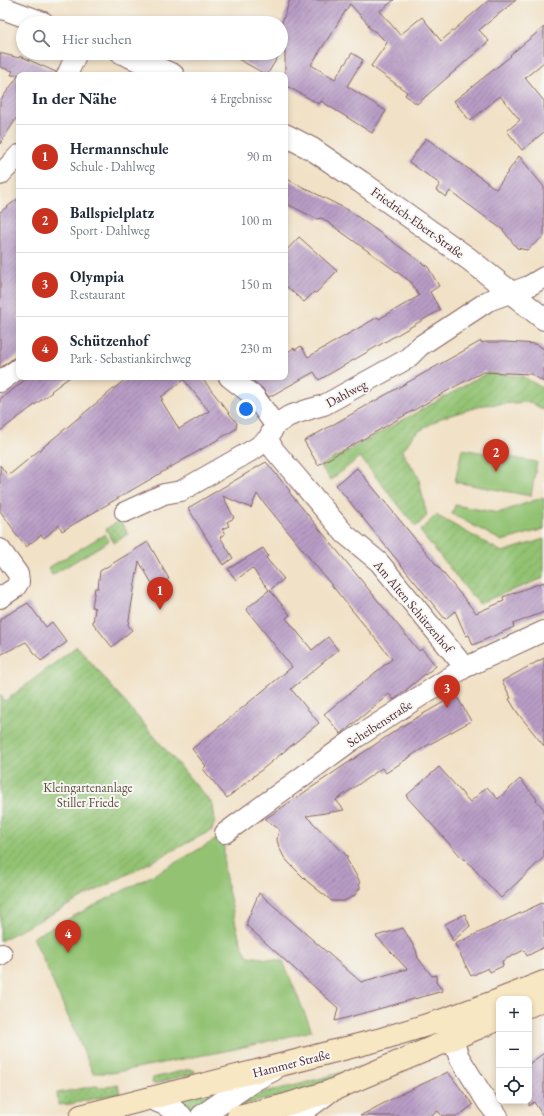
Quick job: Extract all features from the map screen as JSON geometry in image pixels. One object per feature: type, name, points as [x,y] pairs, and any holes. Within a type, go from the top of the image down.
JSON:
[{"type":"main road","name":"Hammer Straße","points":[[508,996],[544,982]]},
{"type":"main road","points":[[532,1005],[544,999]]},
{"type":"main road","name":"Hammer Straße","points":[[81,1116],[385,1038],[476,1009],[496,1001]]},
{"type":"main road","points":[[238,1116],[282,1106],[328,1092],[496,1020]]},
{"type":"street","points":[[0,6],[25,16]]},
{"type":"street","points":[[68,72],[74,60]]},
{"type":"street","points":[[138,60],[166,72]]},
{"type":"street","name":"Friedrich-Ebert-Straße","points":[[288,137],[312,149],[361,182],[469,259],[544,318]]},
{"type":"street","points":[[0,175],[16,158]]},
{"type":"street","name":"Dahlweg","points":[[125,512],[164,494],[181,491],[256,448],[289,416],[324,406],[400,363],[420,346],[488,301],[529,286],[544,277]]},
{"type":"street","points":[[0,382],[16,370]]},
{"type":"street","name":"Am Alten Schützenhof","points":[[233,380],[255,397],[272,432],[274,450],[345,534],[379,562],[464,668]]},
{"type":"street","points":[[0,549],[18,574],[19,582],[15,588],[0,598]]},
{"type":"street","name":"Scheibenstraße","points":[[225,832],[347,744],[464,668],[544,631]]},
{"type":"street","points":[[453,1040],[459,1058],[492,1109]]},
{"type":"street","points":[[202,1116],[254,1080],[282,1065]]},
{"type":"street","points":[[296,1116],[328,1092]]},
{"type":"street","points":[[150,1098],[165,1104],[181,1116]]},
{"type":"green space","points":[[487,373],[522,376],[544,389],[544,410],[530,402],[484,405],[441,418],[414,434],[402,452],[418,476],[427,516],[416,527],[360,457],[331,480],[320,466]]},
{"type":"green space","points":[[462,449],[537,462],[531,496],[455,482]]},
{"type":"green space","points":[[544,497],[544,529],[502,541],[452,514],[455,505],[498,513]]},
{"type":"green space","points":[[436,515],[502,552],[544,539],[544,578],[479,603],[420,531]]},
{"type":"green space","points":[[120,520],[128,534],[114,543],[106,529]]},
{"type":"green space","points":[[105,534],[109,541],[52,575],[48,568]]},
{"type":"green space","name":"Kleingartenanlage Stiller Friede","points":[[77,646],[213,805],[215,821],[212,830],[0,941],[0,694],[5,701]]},
{"type":"green space","points":[[224,835],[224,865],[227,885],[242,946],[248,956],[283,961],[312,1031],[235,1049],[111,1073],[93,1073],[33,937],[159,872]]},
{"type":"green space","points":[[362,1066],[311,1090],[237,1106],[255,1095],[302,1084]]},
{"type":"green space","points":[[190,1069],[195,1071],[195,1073],[154,1084],[152,1083],[153,1078]]},
{"type":"green space","points":[[118,1085],[120,1093],[71,1104],[58,1105],[57,1093],[95,1086],[106,1087]]},
{"type":"green space","points":[[207,1090],[212,1097],[192,1114],[175,1099]]},
{"type":"building","points":[[290,0],[394,0],[380,11],[400,35],[422,17],[441,41],[489,0],[516,0],[479,30],[489,41],[417,104],[405,95],[407,92],[371,66],[387,43],[377,33],[368,27],[369,25],[350,4],[311,65],[335,79],[352,53],[363,60],[347,86],[386,111],[372,133],[321,101],[319,104],[288,87],[288,72],[285,72],[285,60],[288,60],[288,16],[284,16]]},
{"type":"building","points":[[544,27],[544,62],[525,78],[544,101],[544,132],[522,150],[507,131],[520,120],[500,96],[470,121],[454,101],[511,56],[510,55]]},
{"type":"building","points":[[0,53],[16,57],[16,60],[29,60],[56,72],[16,72],[16,75],[11,75],[13,71],[0,67]]},
{"type":"building","points":[[240,60],[276,60],[269,72],[262,72]]},
{"type":"building","points":[[16,79],[16,119],[0,144],[0,101]]},
{"type":"building","points":[[426,138],[496,189],[519,156],[544,187],[544,236],[527,250],[517,248],[503,230],[450,191],[446,197],[436,190],[440,184],[409,162]]},
{"type":"building","points":[[288,180],[348,210],[428,267],[439,286],[430,292],[440,310],[319,380],[314,372],[269,397],[262,388],[253,380],[288,380],[288,352],[301,346],[308,357],[378,317],[379,319],[419,296],[411,282],[322,218],[317,219],[288,204]]},
{"type":"building","points":[[16,200],[16,356],[0,368],[0,212]]},
{"type":"building","points":[[299,237],[337,271],[316,293],[314,292],[304,302],[288,288],[288,249]]},
{"type":"building","points":[[481,341],[482,343],[505,342],[536,344],[544,349],[544,382],[531,374],[483,372],[318,465],[304,441]]},
{"type":"building","points":[[25,380],[66,380],[0,431],[0,399]]},
{"type":"building","points":[[124,380],[184,380],[203,380],[237,423],[236,429],[62,531],[59,525],[44,538],[41,535],[26,547],[0,511],[0,465],[8,476]],"holes":[[[184,380],[209,411],[179,429],[161,400],[163,400],[161,397]]]},
{"type":"building","points":[[266,462],[419,651],[422,649],[436,666],[394,700],[389,694],[341,734],[324,714],[392,659],[257,494],[251,508],[223,496],[234,518],[227,522],[229,526],[222,529],[225,534],[220,537],[233,558],[223,565],[188,508]]},
{"type":"building","points":[[357,468],[476,613],[504,601],[503,597],[544,582],[544,612],[513,624],[514,627],[473,645],[469,635],[466,636],[455,611],[445,619],[336,485]]},
{"type":"building","points":[[148,542],[169,579],[154,587],[139,561],[128,625],[132,630],[112,647],[93,623],[95,608],[92,607],[95,588],[98,588],[100,571]]},
{"type":"building","points":[[263,548],[268,556],[266,558],[284,579],[270,590],[290,615],[286,618],[312,650],[328,637],[338,650],[291,689],[319,723],[227,798],[203,769],[206,766],[192,749],[292,667],[246,609],[269,590],[252,568],[236,580],[228,569]]},
{"type":"building","points":[[28,603],[46,627],[52,622],[67,642],[41,661],[26,642],[0,655],[0,619]]},
{"type":"building","points":[[544,658],[544,746],[517,712],[509,699],[511,698],[502,681]]},
{"type":"building","points":[[456,695],[471,721],[423,748],[386,773],[382,768],[336,800],[344,810],[306,816],[348,857],[346,858],[359,880],[360,888],[354,896],[344,901],[332,901],[308,882],[284,857],[277,840],[279,829],[265,819],[404,725]]},
{"type":"building","points":[[439,767],[470,802],[487,787],[498,799],[520,779],[544,809],[544,857],[501,898],[406,796]]},
{"type":"building","points":[[259,893],[361,982],[407,969],[376,936],[403,928],[416,950],[418,958],[432,976],[437,975],[436,982],[443,991],[335,1021],[338,1008],[247,926],[247,921]]},
{"type":"building","points":[[544,902],[544,947],[527,956],[524,950],[502,961],[503,966],[490,972],[488,968],[471,976],[455,944]]},
{"type":"building","points":[[465,914],[470,926],[453,941],[445,924]]},
{"type":"building","points":[[544,1053],[544,1116],[534,1102],[532,1104],[532,1062]]},
{"type":"building","points":[[448,1072],[473,1105],[458,1116],[442,1116],[438,1111],[429,1116],[360,1116],[399,1095]]},
{"type":"place","name":"Ballspielplatz","points":[[496,472]]},
{"type":"place","name":"Hermannschule","points":[[160,610]]},
{"type":"place","name":"Olympia","points":[[447,708]]},
{"type":"place","name":"Schützenhof","points":[[68,953]]}]
